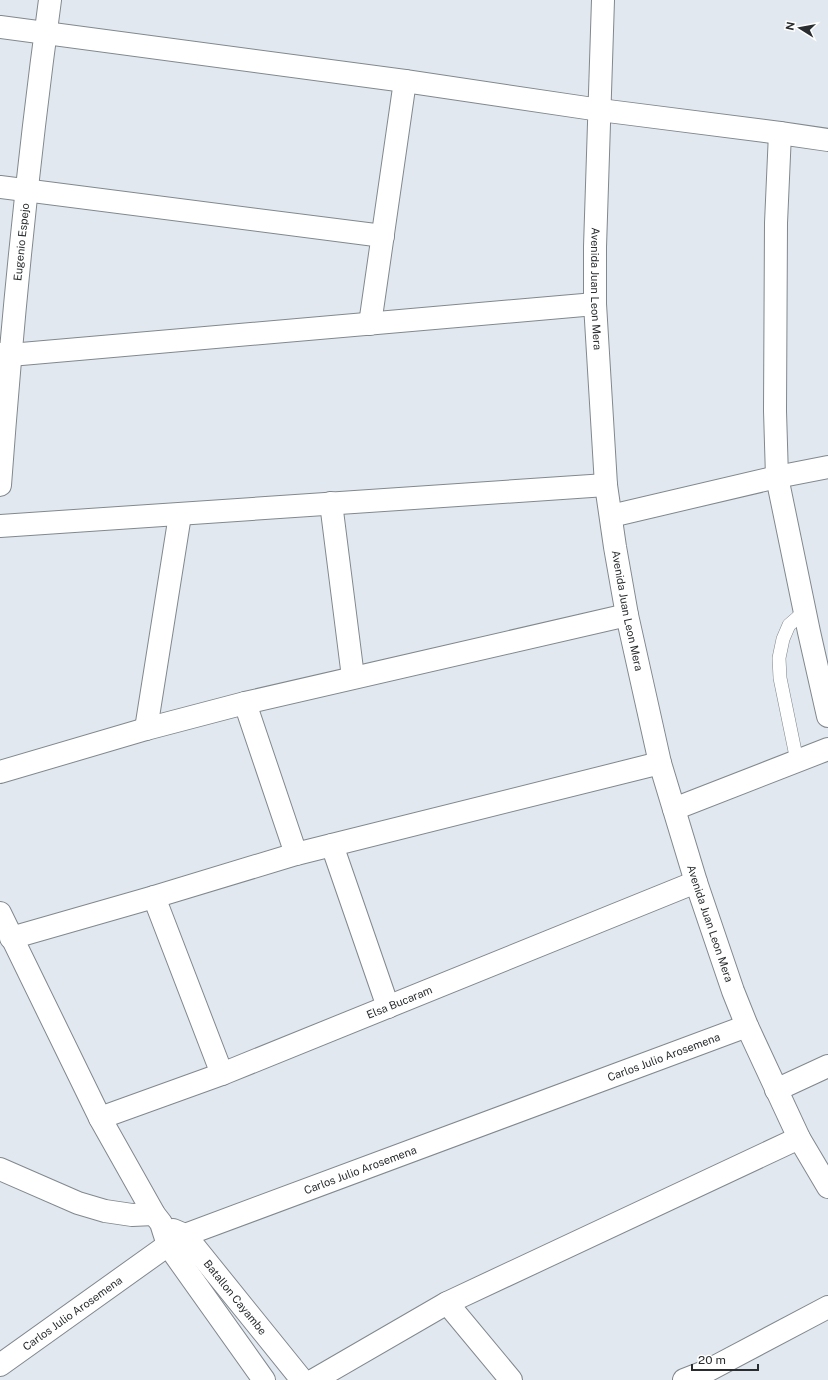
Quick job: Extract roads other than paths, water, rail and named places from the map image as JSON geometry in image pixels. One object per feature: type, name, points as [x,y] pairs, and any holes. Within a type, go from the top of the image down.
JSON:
[{"type":"street","name":"Eugenio Espejo","points":[[0,484],[5,354],[50,0]]},
{"type":"street","name":"Avenida Juan Leon Mera","points":[[603,0],[594,247],[595,304],[606,485],[627,615],[660,763],[696,882],[733,991],[747,1026],[799,1138],[828,1187]]},
{"type":"street","points":[[0,27],[405,81],[600,110],[828,140]]},
{"type":"street","points":[[370,324],[405,81]]},
{"type":"street","points":[[780,133],[776,231],[775,411],[777,478],[804,612],[828,716]]},
{"type":"street","points":[[0,187],[382,236]]},
{"type":"street","points":[[5,354],[595,304]]},
{"type":"street","points":[[611,516],[828,467]]},
{"type":"street","points":[[0,526],[606,485]]},
{"type":"street","points":[[331,503],[353,678]]},
{"type":"street","points":[[146,729],[180,515]]},
{"type":"street","points":[[0,772],[146,729],[245,703],[627,615]]},
{"type":"street","points":[[245,703],[296,854]]},
{"type":"street","points":[[674,809],[828,749]]},
{"type":"street","points":[[11,938],[154,898],[296,854],[660,763]]},
{"type":"street","points":[[332,845],[388,1007]]},
{"type":"street","name":"Elsa Bucaram","points":[[100,1118],[222,1074],[696,882]]},
{"type":"street","points":[[154,898],[222,1074]]},
{"type":"street","name":"Batallon Cayambe","points":[[0,913],[100,1118],[157,1219],[302,1380]]},
{"type":"street","name":"Carlos Julio Arosemena","points":[[0,1365],[176,1240],[747,1026]]},
{"type":"street","points":[[776,1090],[828,1066]]},
{"type":"street","points":[[314,1380],[447,1303],[799,1138]]},
{"type":"street","points":[[0,1169],[78,1203],[105,1211],[157,1219]]},
{"type":"street","name":"Batallon Cayambe","points":[[176,1240],[264,1380]]},
{"type":"street","points":[[447,1303],[511,1380]]},
{"type":"street","points":[[684,1380],[710,1375],[828,1307]]},
{"type":"lane","points":[[797,761],[780,678],[779,658],[782,639],[789,625],[804,612]]}]
